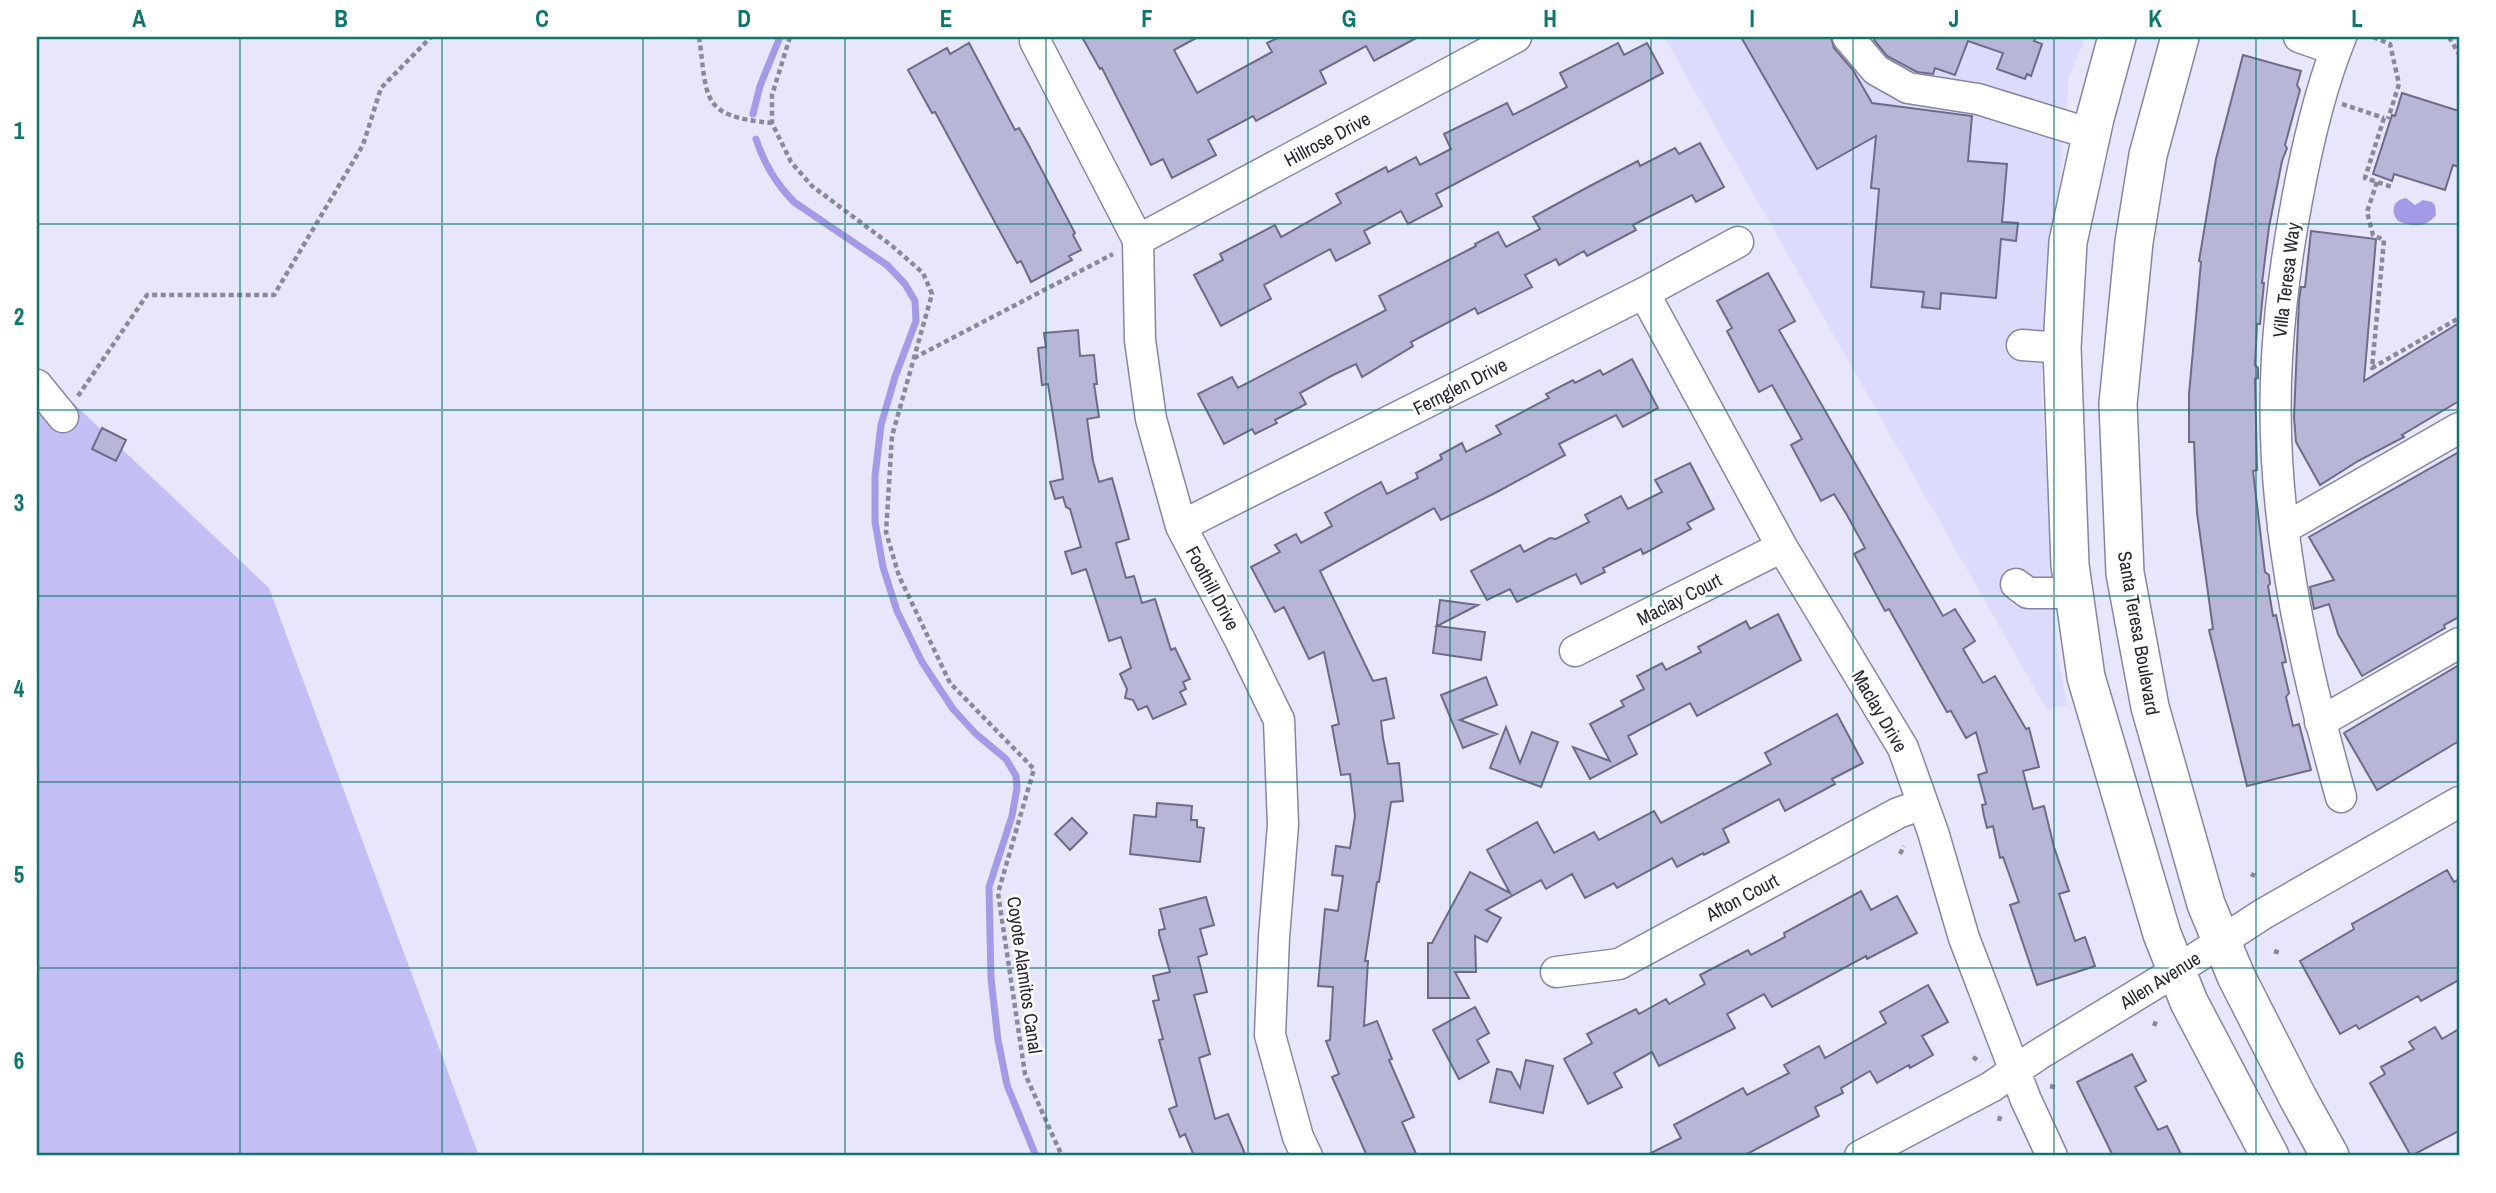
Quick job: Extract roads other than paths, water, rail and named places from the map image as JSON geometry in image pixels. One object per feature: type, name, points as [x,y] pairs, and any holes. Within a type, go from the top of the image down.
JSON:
[{"type":"main road","points":[[2093,126],[2094,37]]},
{"type":"main road","points":[[2117,37],[2093,126],[2068,242],[2062,348],[2074,593],[2086,677],[2175,971],[2270,1156]]},
{"type":"main road","name":"Santa Teresa Boulevard","points":[[2180,37],[2148,155],[2134,242],[2118,404],[2125,573],[2150,707],[2206,904],[2220,942],[2330,1156]]},
{"type":"street","name":"Foothill Drive","points":[[1037,37],[1035,41],[1138,240],[1140,340],[1151,419],[1181,526],[1279,720],[1283,825],[1270,1035],[1298,1137],[1307,1156]]},
{"type":"street","name":"Hillrose Drive","points":[[1138,240],[1516,37]]},
{"type":"street","points":[[1848,37],[1876,70],[1908,88],[1978,99],[2093,126]]},
{"type":"street","points":[[2299,37],[2338,43]]},
{"type":"street","name":"Villa Teresa Way","points":[[2338,43],[2304,158],[2286,255],[2277,360],[2277,453],[2283,529],[2298,623],[2320,722],[2341,797]]},
{"type":"street","name":"Fernglen Drive","points":[[1181,526],[1644,293],[1738,242]]},
{"type":"street","name":"Maclay Drive","points":[[1644,293],[1782,547],[1903,748],[1964,938],[2015,1072],[2052,1156]]},
{"type":"street","points":[[2022,345],[2062,348]]},
{"type":"street","points":[[37,385],[63,417]]},
{"type":"street","points":[[2283,529],[2459,428]]},
{"type":"street","name":"Maclay Court","points":[[1575,652],[1782,547]]},
{"type":"street","points":[[2016,584],[2028,593],[2074,593]]},
{"type":"street","points":[[2320,722],[2459,643]]},
{"type":"street","name":"Allen Avenue","points":[[1860,1156],[1991,1087],[2263,914],[2459,802]]},
{"type":"street","name":"Afton Court","points":[[1556,972],[1619,964],[1898,813],[1923,804]]},
{"type":"waterway","name":"Coyote Alamitos Canal","points":[[753,114],[760,86],[780,37]]},
{"type":"waterway","name":"Coyote Alamitos Canal","points":[[756,139],[771,173],[794,202],[887,265],[905,284],[915,301],[916,321],[881,425],[875,476],[875,522],[883,567],[897,611],[922,662],[953,709],[976,734],[1006,759],[1016,776],[1017,788],[1012,816],[989,887],[991,979],[998,1040],[1007,1085],[1036,1156]]}]
